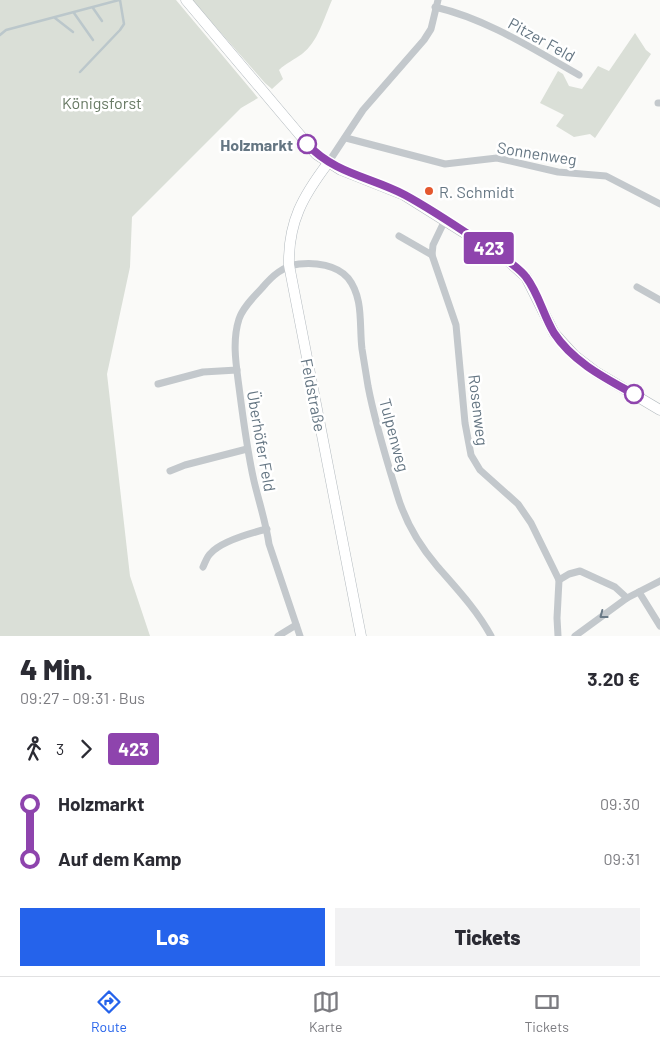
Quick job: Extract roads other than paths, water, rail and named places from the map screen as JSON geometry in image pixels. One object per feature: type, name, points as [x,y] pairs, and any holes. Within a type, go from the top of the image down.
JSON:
[{"type":"main road","points":[[186,0],[316,154],[341,170],[404,194],[506,259],[522,272],[532,286],[554,333],[574,355],[596,372],[660,410]]},
{"type":"main road","name":"Feldstraße","points":[[328,162],[316,178],[297,212],[288,246],[289,266],[361,636]]},
{"type":"street","points":[[328,162],[346,138],[363,110],[424,40],[431,29],[437,4]]},
{"type":"street","name":"Pitzer Feld","points":[[437,4],[486,24],[579,74]]},
{"type":"street","name":"Sonnenweg","points":[[346,138],[445,164],[497,158],[558,172],[606,176],[660,204]]},
{"type":"street","points":[[399,236],[432,255],[433,245],[445,220]]},
{"type":"street","name":"Rosenweg","points":[[432,255],[456,325],[465,423],[471,455],[480,470],[518,504],[531,524],[559,580],[558,636]]},
{"type":"street","name":"Tulpenweg","points":[[289,266],[306,263],[325,265],[339,270],[348,278],[359,304],[362,348],[373,407],[397,495],[406,519],[423,548],[475,610],[491,636]]},
{"type":"street","name":"Überhöfer Feld","points":[[289,266],[272,276],[251,300],[240,317],[235,340],[247,450],[272,554],[300,636]]},
{"type":"street","points":[[636,286],[660,300]]},
{"type":"street","points":[[158,384],[203,372],[237,370]]},
{"type":"street","points":[[170,471],[185,465],[247,450]]},
{"type":"street","points":[[203,567],[210,553],[223,545],[245,535],[267,529]]},
{"type":"street","points":[[559,580],[569,574],[580,571],[615,587],[627,598]]},
{"type":"street","points":[[575,636],[627,598],[660,581]]},
{"type":"street","points":[[639,592],[660,626]]},
{"type":"street","points":[[278,636],[296,625]]},
{"type":"waterway","points":[[0,35],[6,30],[119,0]]},
{"type":"waterway","points":[[80,72],[124,24],[120,0]]},
{"type":"waterway","points":[[93,8],[102,21]]},
{"type":"waterway","points":[[74,13],[93,40]]},
{"type":"waterway","points":[[55,18],[73,32]]},
{"type":"place","name":"Holzmarkt","points":[[307,144]]},
{"type":"place","name":"R. Schmidt","points":[[429,191]]},
{"type":"park label","name":"Königsforst","points":[[102,102]]}]
